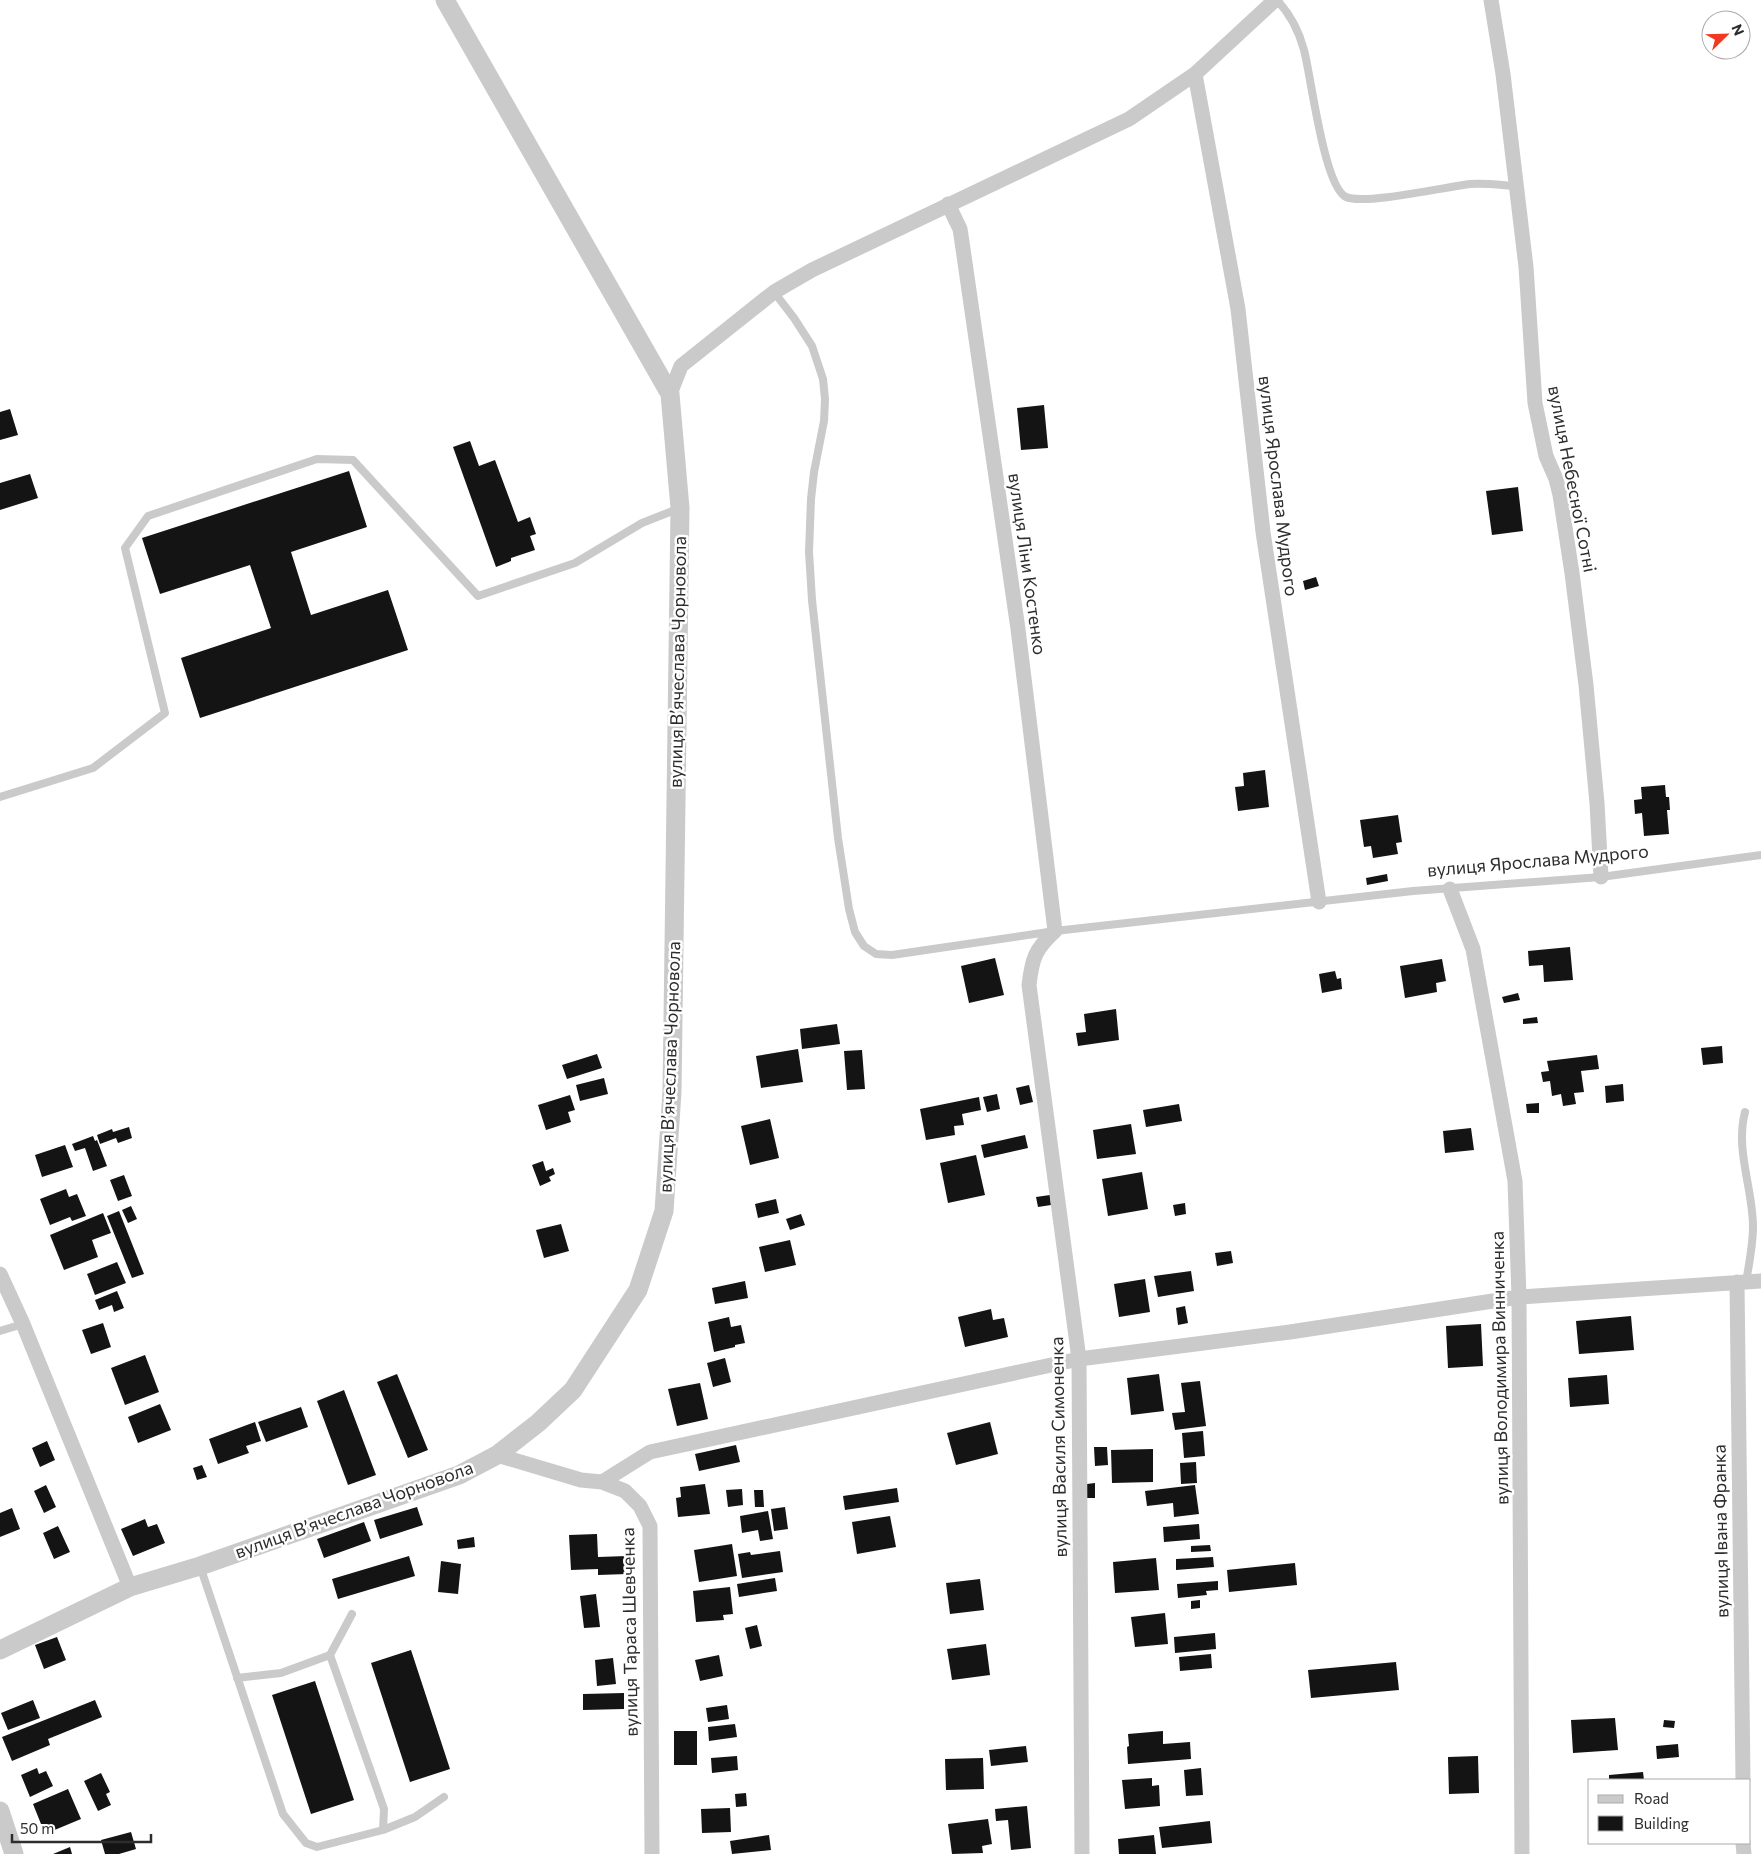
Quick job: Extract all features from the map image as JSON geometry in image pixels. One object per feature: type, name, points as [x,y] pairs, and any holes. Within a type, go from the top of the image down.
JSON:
[{"type":"street","points":[[445,0],[670,394]]},
{"type":"street","points":[[670,394],[681,366],[774,292],[812,270],[1129,119],[1195,74],[1276,0]]},
{"type":"street","name":"вулиця Небесної Сотні","points":[[1491,0],[1503,74],[1526,267],[1535,403],[1546,456],[1556,479],[1560,495],[1583,657],[1597,803],[1601,876]]},
{"type":"street","name":"вулиця Ярослава Мудрого","points":[[1195,74],[1238,310],[1263,532],[1319,902]]},
{"type":"street","name":"вулиця Ліни Костенко","points":[[948,204],[960,229],[965,262],[1018,629],[1054,931]]},
{"type":"street","name":"вулиця Вʼячеслава Чорновола","points":[[0,1650],[130,1587],[200,1566],[459,1474],[497,1454],[538,1423],[573,1390],[638,1290],[664,1211],[672,1092],[680,508],[670,394]]},
{"type":"street","name":"вулиця Володимира Винниченка","points":[[1450,889],[1473,950],[1515,1181],[1519,1297],[1522,1854]]},
{"type":"street","name":"вулиця Василя Симоненка","points":[[1054,931],[1034,954],[1029,985],[1079,1359],[1082,1854]]},
{"type":"street","points":[[0,1274],[23,1324],[130,1587]]},
{"type":"street","points":[[602,1482],[650,1452],[1079,1359],[1290,1332],[1519,1297],[1748,1282]]},
{"type":"street","name":"вулиця Івана Франка","points":[[1743,1779],[1748,1282]]},
{"type":"street","name":"вулиця Тараса Шевченка","points":[[497,1454],[581,1480],[602,1482],[625,1491],[640,1506],[650,1526],[652,1854]]},
{"type":"street","points":[[0,1811],[14,1854]]},
{"type":"lane","points":[[1276,0],[1285,9],[1295,26],[1304,50],[1325,152],[1333,179],[1339,190],[1346,197],[1370,199],[1471,184],[1516,186]]},
{"type":"lane","name":"вулиця Ярослава Мудрого","points":[[774,292],[812,346],[823,379],[825,399],[824,421],[814,472],[809,526],[810,577],[843,878],[856,932],[864,946],[876,954],[892,955],[1054,931],[1413,891],[1601,876],[1761,855]]},
{"type":"lane","points":[[0,797],[93,768],[166,713],[126,548],[148,516],[317,459],[353,460],[478,596],[575,563],[642,523],[680,508]]},
{"type":"lane","points":[[1745,1112],[1741,1127],[1741,1144],[1753,1227],[1748,1282]]},
{"type":"lane","points":[[0,1331],[23,1324]]},
{"type":"lane","points":[[200,1566],[283,1814],[306,1843],[317,1847],[383,1830],[415,1817],[444,1797]]},
{"type":"lane","points":[[237,1678],[280,1673],[330,1656],[352,1614]]},
{"type":"lane","points":[[330,1656],[384,1809],[383,1830]]},
{"type":"building","points":[[1044,405],[1048,448],[1021,450],[1017,408]]},
{"type":"building","points":[[10,409],[18,435],[0,440],[0,412]]},
{"type":"building","points":[[470,441],[479,466],[495,460],[518,522],[530,517],[536,534],[530,536],[535,550],[511,558],[511,561],[496,567],[453,447]]},
{"type":"building","points":[[349,471],[367,527],[291,552],[311,615],[388,590],[408,650],[200,718],[181,658],[271,628],[250,565],[160,594],[142,538]]},
{"type":"building","points":[[30,474],[38,498],[0,510],[0,483]]},
{"type":"building","points":[[1518,487],[1523,531],[1492,535],[1486,491]]},
{"type":"building","points":[[1316,577],[1319,586],[1305,590],[1303,581]]},
{"type":"building","points":[[1265,770],[1269,807],[1238,811],[1235,787],[1244,786],[1243,773]]},
{"type":"building","points":[[1665,785],[1666,797],[1669,797],[1670,810],[1667,810],[1669,834],[1644,836],[1642,813],[1635,814],[1634,800],[1642,799],[1641,787]]},
{"type":"building","points":[[1398,815],[1402,842],[1396,843],[1398,854],[1373,858],[1371,846],[1364,847],[1360,820]]},
{"type":"building","points":[[1387,874],[1388,881],[1367,885],[1366,878]]},
{"type":"building","points":[[1570,947],[1573,980],[1544,982],[1543,965],[1529,966],[1528,951]]},
{"type":"building","points":[[995,958],[1004,995],[969,1003],[961,966]]},
{"type":"building","points":[[1442,959],[1446,981],[1436,983],[1437,992],[1405,998],[1400,966]]},
{"type":"building","points":[[1335,971],[1337,979],[1341,978],[1342,989],[1322,993],[1319,974]]},
{"type":"building","points":[[1518,993],[1520,1000],[1504,1003],[1502,997]]},
{"type":"building","points":[[1116,1009],[1119,1040],[1078,1046],[1076,1033],[1086,1032],[1084,1014]]},
{"type":"building","points":[[1537,1017],[1538,1023],[1523,1024],[1523,1019]]},
{"type":"building","points":[[837,1024],[840,1044],[802,1049],[800,1029]]},
{"type":"building","points":[[1722,1046],[1723,1063],[1703,1065],[1701,1048]]},
{"type":"building","points":[[798,1049],[803,1082],[761,1088],[756,1056]]},
{"type":"building","points":[[862,1050],[865,1089],[847,1090],[844,1051]]},
{"type":"building","points":[[597,1054],[602,1068],[567,1079],[562,1065]]},
{"type":"building","points":[[1597,1055],[1599,1069],[1581,1071],[1584,1092],[1574,1093],[1576,1104],[1563,1106],[1561,1094],[1552,1096],[1550,1081],[1543,1082],[1541,1072],[1549,1071],[1547,1061]]},
{"type":"building","points":[[604,1078],[608,1094],[580,1101],[576,1085]]},
{"type":"building","points":[[1623,1084],[1624,1101],[1606,1103],[1605,1086]]},
{"type":"building","points":[[1029,1085],[1033,1102],[1020,1105],[1016,1088]]},
{"type":"building","points":[[997,1094],[1000,1109],[987,1112],[983,1097]]},
{"type":"building","points":[[570,1095],[575,1110],[568,1112],[571,1122],[546,1130],[538,1105]]},
{"type":"building","points":[[979,1097],[981,1110],[962,1114],[964,1125],[954,1126],[955,1135],[926,1140],[920,1109]]},
{"type":"building","points":[[1539,1103],[1539,1113],[1527,1113],[1526,1104]]},
{"type":"building","points":[[1179,1104],[1182,1121],[1146,1127],[1143,1110]]},
{"type":"building","points":[[770,1119],[779,1158],[750,1165],[741,1126]]},
{"type":"building","points":[[1131,1124],[1136,1154],[1097,1159],[1093,1130]]},
{"type":"building","points":[[129,1127],[132,1138],[118,1143],[116,1138],[100,1144],[97,1135],[112,1129],[113,1132]]},
{"type":"building","points":[[1471,1128],[1474,1150],[1445,1153],[1443,1131]]},
{"type":"building","points":[[1025,1135],[1028,1148],[984,1158],[981,1145]]},
{"type":"building","points":[[93,1136],[95,1141],[97,1140],[107,1166],[93,1171],[85,1148],[75,1151],[72,1144]]},
{"type":"building","points":[[65,1145],[73,1167],[42,1177],[35,1155]]},
{"type":"building","points":[[976,1155],[985,1195],[948,1203],[940,1163]]},
{"type":"building","points":[[543,1161],[546,1171],[553,1168],[555,1174],[549,1177],[551,1181],[540,1186],[532,1165]]},
{"type":"building","points":[[1142,1172],[1148,1209],[1108,1216],[1102,1179]]},
{"type":"building","points":[[124,1175],[132,1196],[118,1201],[110,1180]]},
{"type":"building","points":[[66,1189],[69,1197],[77,1194],[86,1216],[72,1221],[70,1217],[50,1225],[40,1199]]},
{"type":"building","points":[[1050,1195],[1051,1205],[1038,1207],[1036,1197]]},
{"type":"building","points":[[776,1199],[779,1213],[758,1218],[755,1204]]},
{"type":"building","points":[[1185,1203],[1186,1214],[1175,1216],[1173,1205]]},
{"type":"building","points":[[131,1206],[137,1219],[128,1223],[122,1210]]},
{"type":"building","points":[[119,1211],[144,1274],[132,1278],[107,1216]]},
{"type":"building","points":[[103,1213],[111,1233],[92,1240],[98,1257],[64,1270],[50,1235]]},
{"type":"building","points":[[801,1214],[805,1225],[790,1230],[786,1219]]},
{"type":"building","points":[[561,1224],[569,1251],[544,1258],[536,1230]]},
{"type":"building","points":[[790,1240],[796,1265],[765,1272],[759,1247]]},
{"type":"building","points":[[1231,1251],[1233,1263],[1217,1266],[1215,1253]]},
{"type":"building","points":[[117,1262],[126,1283],[95,1295],[87,1274]]},
{"type":"building","points":[[1191,1271],[1194,1291],[1158,1297],[1154,1276]]},
{"type":"building","points":[[1145,1279],[1150,1312],[1119,1317],[1114,1284]]},
{"type":"building","points":[[745,1281],[748,1298],[715,1304],[712,1288]]},
{"type":"building","points":[[117,1291],[124,1308],[114,1312],[112,1305],[99,1310],[95,1300]]},
{"type":"building","points":[[1185,1306],[1188,1323],[1178,1325],[1176,1308]]},
{"type":"building","points":[[991,1309],[993,1320],[1004,1318],[1008,1337],[965,1347],[958,1317]]},
{"type":"building","points":[[1631,1316],[1634,1350],[1579,1354],[1576,1321]]},
{"type":"building","points":[[729,1317],[731,1327],[741,1325],[745,1343],[714,1352],[708,1322]]},
{"type":"building","points":[[103,1323],[111,1347],[91,1354],[82,1330]]},
{"type":"building","points":[[1481,1324],[1483,1366],[1448,1368],[1446,1326]]},
{"type":"building","points":[[145,1355],[159,1392],[125,1405],[111,1368]]},
{"type":"building","points":[[725,1358],[731,1382],[713,1387],[707,1363]]},
{"type":"building","points":[[397,1374],[428,1450],[408,1458],[377,1382]]},
{"type":"building","points":[[1159,1374],[1164,1411],[1131,1415],[1127,1378]]},
{"type":"building","points":[[1607,1375],[1609,1404],[1570,1407],[1568,1378]]},
{"type":"building","points":[[1200,1381],[1206,1426],[1175,1430],[1172,1413],[1185,1412],[1181,1383]]},
{"type":"building","points":[[700,1383],[708,1419],[677,1426],[668,1389]]},
{"type":"building","points":[[344,1390],[376,1475],[348,1485],[317,1401]]},
{"type":"building","points":[[160,1404],[171,1430],[138,1443],[128,1417]]},
{"type":"building","points":[[301,1407],[308,1427],[266,1442],[258,1422]]},
{"type":"building","points":[[255,1422],[261,1441],[246,1446],[249,1453],[218,1464],[209,1439]]},
{"type":"building","points":[[990,1422],[998,1454],[956,1465],[947,1433]]},
{"type":"building","points":[[1203,1431],[1205,1456],[1184,1458],[1182,1433]]},
{"type":"building","points":[[47,1441],[55,1460],[40,1467],[32,1448]]},
{"type":"building","points":[[736,1445],[740,1462],[699,1471],[695,1454]]},
{"type":"building","points":[[1094,1447],[1107,1447],[1108,1465],[1095,1466]]},
{"type":"building","points":[[1153,1449],[1153,1482],[1112,1483],[1111,1450]]},
{"type":"building","points":[[1196,1462],[1197,1483],[1181,1484],[1180,1463]]},
{"type":"building","points":[[202,1465],[207,1477],[197,1480],[193,1468]]},
{"type":"building","points":[[1095,1483],[1095,1498],[1087,1498],[1087,1484]]},
{"type":"building","points":[[705,1484],[710,1514],[678,1517],[676,1498],[681,1497],[680,1487]]},
{"type":"building","points":[[46,1485],[56,1507],[44,1513],[34,1491]]},
{"type":"building","points":[[1195,1485],[1199,1514],[1174,1517],[1173,1503],[1147,1506],[1145,1491]]},
{"type":"building","points":[[897,1488],[899,1502],[845,1510],[843,1496]]},
{"type":"building","points":[[742,1489],[743,1505],[728,1507],[726,1490]]},
{"type":"building","points":[[754,1490],[763,1490],[764,1507],[755,1507]]},
{"type":"building","points":[[417,1507],[423,1525],[380,1539],[374,1520]]},
{"type":"building","points":[[785,1507],[788,1529],[774,1531],[771,1509]]},
{"type":"building","points":[[12,1508],[20,1529],[0,1537],[0,1513]]},
{"type":"building","points":[[768,1511],[773,1539],[760,1541],[758,1530],[742,1533],[740,1516]]},
{"type":"building","points":[[890,1516],[896,1547],[857,1554],[852,1522]]},
{"type":"building","points":[[145,1519],[148,1527],[157,1524],[165,1543],[133,1556],[121,1529]]},
{"type":"building","points":[[364,1522],[371,1541],[324,1558],[317,1539]]},
{"type":"building","points":[[1199,1524],[1200,1539],[1164,1542],[1163,1527]]},
{"type":"building","points":[[58,1526],[70,1552],[54,1559],[43,1533]]},
{"type":"building","points":[[597,1534],[598,1557],[627,1556],[627,1559],[634,1559],[635,1571],[627,1572],[627,1574],[598,1575],[598,1569],[571,1570],[569,1535]]},
{"type":"building","points":[[474,1537],[475,1547],[458,1549],[457,1540]]},
{"type":"building","points":[[732,1544],[737,1576],[699,1582],[694,1550]]},
{"type":"building","points":[[1210,1545],[1211,1551],[1191,1552],[1191,1546]]},
{"type":"building","points":[[780,1551],[783,1572],[742,1578],[738,1554],[750,1552],[751,1555]]},
{"type":"building","points":[[409,1556],[415,1576],[338,1599],[332,1579]]},
{"type":"building","points":[[1213,1557],[1214,1567],[1176,1570],[1176,1559]]},
{"type":"building","points":[[1156,1558],[1159,1590],[1115,1593],[1113,1562]]},
{"type":"building","points":[[441,1561],[461,1564],[458,1594],[438,1592]]},
{"type":"building","points":[[1295,1563],[1297,1585],[1229,1592],[1227,1570]]},
{"type":"building","points":[[775,1578],[777,1591],[739,1597],[737,1584]]},
{"type":"building","points":[[980,1579],[984,1610],[950,1614],[946,1583]]},
{"type":"building","points":[[1218,1581],[1218,1590],[1206,1591],[1207,1595],[1178,1598],[1177,1584]]},
{"type":"building","points":[[730,1587],[733,1614],[723,1615],[724,1620],[696,1622],[693,1591]]},
{"type":"building","points":[[596,1594],[600,1627],[584,1628],[580,1596]]},
{"type":"building","points":[[1200,1600],[1200,1608],[1191,1609],[1191,1601]]},
{"type":"building","points":[[1165,1613],[1168,1644],[1135,1647],[1131,1617]]},
{"type":"building","points":[[757,1625],[762,1646],[750,1649],[745,1628]]},
{"type":"building","points":[[1215,1633],[1216,1649],[1175,1653],[1174,1637]]},
{"type":"building","points":[[57,1637],[66,1660],[44,1669],[35,1645]]},
{"type":"building","points":[[986,1644],[990,1675],[952,1680],[947,1649]]},
{"type":"building","points":[[411,1650],[450,1769],[410,1782],[371,1663]]},
{"type":"building","points":[[1211,1654],[1212,1668],[1180,1671],[1179,1657]]},
{"type":"building","points":[[719,1655],[723,1676],[700,1681],[695,1660]]},
{"type":"building","points":[[613,1658],[616,1684],[597,1686],[595,1660]]},
{"type":"building","points":[[1396,1662],[1399,1690],[1311,1698],[1308,1670]]},
{"type":"building","points":[[315,1681],[354,1800],[311,1814],[272,1695]]},
{"type":"building","points":[[624,1693],[624,1709],[583,1710],[583,1694]]},
{"type":"building","points":[[33,1700],[40,1718],[8,1730],[1,1713]]},
{"type":"building","points":[[95,1700],[102,1717],[48,1739],[50,1745],[12,1761],[2,1737]]},
{"type":"building","points":[[727,1705],[729,1719],[708,1722],[706,1708]]},
{"type":"building","points":[[1615,1718],[1618,1750],[1573,1753],[1571,1720]]},
{"type":"building","points":[[1664,1720],[1675,1721],[1674,1728],[1663,1727]]},
{"type":"building","points":[[735,1724],[737,1737],[709,1741],[708,1727]]},
{"type":"building","points":[[674,1731],[697,1731],[697,1765],[674,1765]]},
{"type":"building","points":[[1163,1731],[1163,1744],[1190,1742],[1191,1759],[1128,1764],[1128,1734]]},
{"type":"building","points":[[1678,1744],[1679,1757],[1657,1759],[1656,1746]]},
{"type":"building","points":[[1026,1746],[1028,1762],[991,1766],[989,1750]]},
{"type":"building","points":[[737,1756],[738,1770],[712,1773],[711,1758]]},
{"type":"building","points":[[1478,1756],[1479,1793],[1449,1794],[1448,1757]]},
{"type":"building","points":[[983,1758],[984,1789],[946,1790],[945,1759]]},
{"type":"building","points":[[37,1768],[39,1774],[46,1771],[53,1786],[30,1797],[21,1775]]},
{"type":"building","points":[[1201,1768],[1203,1795],[1186,1796],[1184,1770]]},
{"type":"building","points":[[1643,1772],[1644,1779],[1609,1779],[1609,1775]]},
{"type":"building","points":[[101,1773],[110,1792],[106,1794],[111,1805],[98,1811],[84,1781]]},
{"type":"building","points":[[1152,1778],[1152,1786],[1159,1785],[1160,1806],[1125,1809],[1122,1780]]},
{"type":"building","points":[[68,1789],[81,1819],[45,1834],[33,1804]]},
{"type":"building","points":[[746,1793],[747,1806],[736,1807],[735,1794]]},
{"type":"building","points":[[1027,1806],[1031,1848],[1011,1850],[1008,1820],[996,1821],[995,1809]]},
{"type":"building","points":[[730,1808],[731,1832],[702,1833],[701,1809]]},
{"type":"building","points":[[988,1819],[992,1844],[982,1846],[983,1853],[952,1854],[948,1824]]},
{"type":"building","points":[[1210,1821],[1212,1843],[1162,1848],[1159,1827]]},
{"type":"building","points":[[131,1832],[136,1849],[119,1854],[105,1854],[101,1840]]},
{"type":"building","points":[[769,1835],[771,1850],[732,1854],[730,1841]]},
{"type":"building","points":[[1154,1835],[1156,1854],[1119,1854],[1118,1839]]},
{"type":"building","points":[[70,1847],[72,1854],[53,1854]]}]
